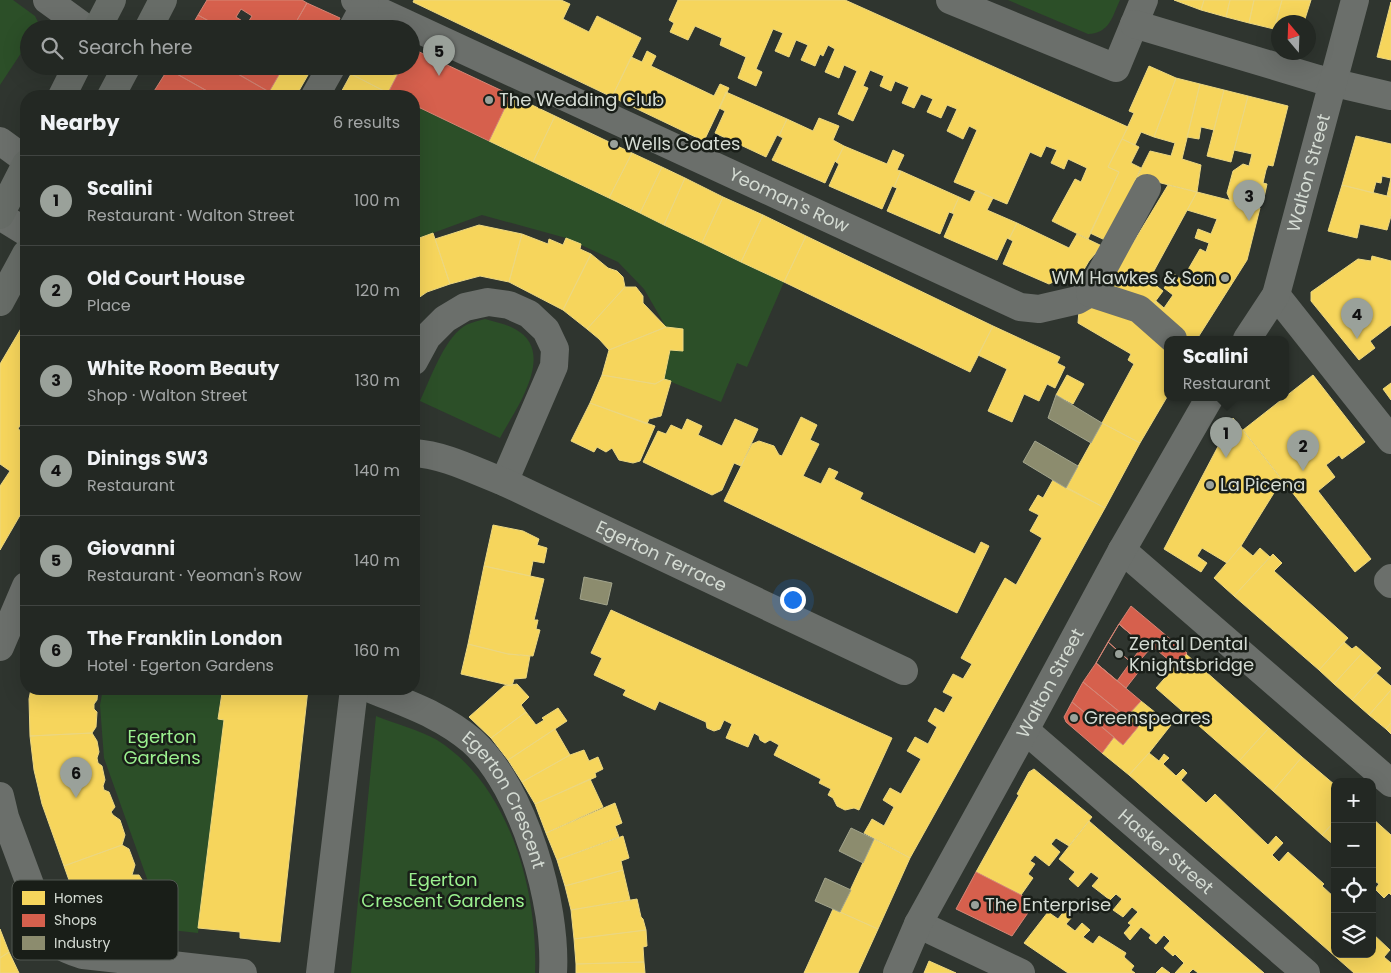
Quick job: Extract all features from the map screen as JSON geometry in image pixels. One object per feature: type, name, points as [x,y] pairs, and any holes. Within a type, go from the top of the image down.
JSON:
[{"type":"highway","points":[[102,20],[112,0]]},
{"type":"highway","points":[[153,20],[163,0]]},
{"type":"highway","points":[[65,90],[72,75]]},
{"type":"highway","points":[[114,90],[122,75]]},
{"type":"highway","points":[[0,215],[20,176]]},
{"type":"highway","points":[[0,302],[20,265]]},
{"type":"street","points":[[48,0],[75,20]]},
{"type":"street","points":[[950,0],[1116,68],[1139,12],[1333,83],[1391,96]]},
{"type":"street","name":"Walton Street","points":[[1248,336],[1276,294],[1355,0]]},
{"type":"street","points":[[355,20],[360,2]]},
{"type":"street","name":"Yeoman's Row","points":[[360,2],[399,20]]},
{"type":"street","name":"Yeoman's Row","points":[[420,30],[1020,307],[1039,309],[1078,300],[1090,293]]},
{"type":"street","points":[[318,90],[327,75]]},
{"type":"street","points":[[0,141],[20,156]]},
{"type":"street","points":[[1147,188],[1090,293],[1139,309],[1170,336]]},
{"type":"street","points":[[0,215],[20,228]]},
{"type":"street","points":[[1276,294],[1391,440]]},
{"type":"street","points":[[420,350],[427,337],[445,319],[465,307],[488,302],[509,305],[529,314],[546,330],[555,349],[554,366],[504,482]]},
{"type":"street","name":"Walton Street","points":[[897,973],[918,924],[1026,730],[1122,550],[1208,401]]},
{"type":"street","name":"Egerton Terrace","points":[[420,454],[452,462],[504,482],[904,670]]},
{"type":"street","points":[[1122,550],[1391,783]]},
{"type":"street","points":[[1391,578],[1388,581],[1391,584]]},
{"type":"street","points":[[0,647],[20,600]]},
{"type":"street","points":[[320,973],[353,695]]},
{"type":"street","name":"Egerton Crescent","points":[[386,695],[420,708],[446,722],[472,742],[494,766],[528,833],[541,872],[550,915],[554,958],[553,973]]},
{"type":"street","name":"Hasker Street","points":[[1026,730],[1306,973]]},
{"type":"street","points":[[0,796],[5,817],[29,880]]},
{"type":"street","points":[[918,924],[1021,973]]},
{"type":"street","points":[[127,960],[243,973]]},
{"type":"green space","points":[[0,0],[13,0],[35,16],[37,20],[20,20],[20,55],[0,85]]},
{"type":"green space","points":[[1008,0],[1120,0],[1106,27],[1101,31],[1088,34]]},
{"type":"green space","points":[[420,108],[784,282],[747,367],[737,363],[721,402],[664,379],[670,350],[683,329],[666,327],[644,289],[618,262],[566,238],[482,215],[420,238]]},
{"type":"green space","points":[[485,319],[515,329],[527,339],[533,352],[533,366],[529,382],[523,397],[500,438],[420,401],[443,351],[456,333],[471,323]]},
{"type":"green space","name":"Egerton Gardens","points":[[102,695],[221,695],[218,719],[224,720],[198,933],[178,931],[178,880],[148,880],[104,758],[100,705]]},
{"type":"green space","name":"Egerton Crescent Gardens","points":[[376,716],[416,730],[437,740],[462,760],[484,784],[501,812],[525,875],[535,941],[535,973],[351,973]]},
{"type":"building: Homes","points":[[414,0],[561,0],[570,4],[563,19],[589,32],[597,16],[641,38],[612,97],[413,2]]},
{"type":"building: Homes","points":[[678,0],[845,0],[1128,127],[1108,167],[1119,172],[1088,239],[1052,221],[1075,179],[1081,182],[1087,168],[1068,159],[1064,169],[1051,163],[1057,150],[1046,146],[1041,157],[1030,152],[1007,204],[954,182],[977,130],[969,126],[963,139],[947,131],[957,109],[947,105],[941,118],[927,112],[933,99],[921,94],[914,108],[902,103],[909,87],[895,81],[891,91],[880,86],[884,76],[870,70],[863,86],[868,88],[853,121],[838,114],[857,71],[844,65],[839,78],[825,72],[835,49],[828,45],[823,56],[820,54],[815,66],[801,60],[808,45],[796,40],[789,57],[775,51],[783,33],[773,29],[756,69],[762,72],[756,86],[738,78],[746,57],[720,45],[722,38],[695,26],[688,40],[670,32],[674,23],[669,20]]},
{"type":"building: Homes","points":[[1174,0],[1204,0],[1201,10]]},
{"type":"building: Homes","points":[[1204,0],[1230,0],[1226,17],[1201,10]]},
{"type":"building: Homes","points":[[1230,0],[1254,0],[1249,23],[1226,17]]},
{"type":"building: Homes","points":[[1254,0],[1282,0],[1278,15],[1271,15],[1271,28],[1249,23]]},
{"type":"building: Homes","points":[[1282,0],[1311,0],[1306,15],[1278,15]]},
{"type":"building: Homes","points":[[1391,2],[1391,60],[1377,57]]},
{"type":"building: Homes","points":[[647,51],[656,56],[651,66],[714,96],[720,84],[729,88],[704,141],[612,97],[631,57],[642,62]]},
{"type":"building: Homes","points":[[1149,66],[1176,78],[1154,137],[1141,132],[1135,145],[1122,139],[1134,113],[1129,111]]},
{"type":"building: Homes","points":[[279,75],[308,75],[299,90],[270,90]]},
{"type":"building: Homes","points":[[350,75],[353,75],[382,90],[342,90]]},
{"type":"building: Homes","points":[[353,75],[397,75],[390,90],[382,90]]},
{"type":"building: Homes","points":[[1176,78],[1200,84],[1182,159],[1201,165],[1197,192],[1137,177],[1150,151],[1171,156],[1175,143],[1154,137]]},
{"type":"building: Homes","points":[[1200,84],[1224,90],[1214,130],[1201,127],[1199,139],[1187,137]]},
{"type":"building: Homes","points":[[1224,90],[1248,96],[1231,162],[1207,156]]},
{"type":"building: Homes","points":[[726,92],[787,119],[766,157],[715,133],[725,111],[719,108]]},
{"type":"building: Homes","points":[[511,95],[555,116],[533,162],[489,141]]},
{"type":"building: Homes","points":[[1248,96],[1288,106],[1273,166],[1268,165],[1266,170],[1263,183],[1267,184],[1264,198],[1260,197],[1257,207],[1230,200],[1227,193],[1233,171],[1243,164],[1249,166],[1252,154],[1234,150]]},
{"type":"building: Homes","points":[[555,116],[632,153],[609,198],[533,162]]},
{"type":"building: Homes","points":[[819,118],[839,126],[833,140],[844,146],[825,183],[772,160],[783,138],[779,136],[787,119],[813,131]]},
{"type":"building: Homes","points":[[1356,136],[1391,144],[1391,178],[1382,176],[1381,183],[1376,182],[1373,193],[1342,185]]},
{"type":"building: Homes","points":[[1122,139],[1139,147],[1131,163],[1141,168],[1107,241],[1090,233],[1119,172],[1108,167]]},
{"type":"building: Homes","points":[[844,146],[887,164],[893,150],[904,155],[897,170],[901,171],[882,209],[829,186],[839,164],[836,162]]},
{"type":"building: Homes","points":[[632,153],[662,167],[640,213],[609,198]]},
{"type":"building: Homes","points":[[662,167],[685,178],[664,225],[640,213]]},
{"type":"building: Homes","points":[[901,171],[959,197],[952,213],[949,212],[940,234],[887,211],[897,188],[894,187]]},
{"type":"building: Homes","points":[[685,178],[723,197],[702,243],[664,225]]},
{"type":"building: Homes","points":[[1391,178],[1391,197],[1387,196]]},
{"type":"building: Homes","points":[[1168,185],[1197,192],[1149,280],[1163,291],[1149,310],[1104,291]]},
{"type":"building: Homes","points":[[1342,185],[1391,197],[1391,216],[1387,230],[1360,224],[1357,238],[1328,231]]},
{"type":"building: Homes","points":[[976,190],[993,198],[987,210],[1017,223],[1009,239],[1007,238],[997,260],[944,237],[959,197],[970,202]]},
{"type":"building: Homes","points":[[1197,192],[1260,208],[1247,260],[1199,336],[1178,336],[1149,310],[1156,301],[1164,308],[1173,295],[1164,288],[1174,274],[1182,280],[1200,249],[1206,252],[1209,243],[1195,238],[1198,229],[1211,234],[1217,219],[1187,210]]},
{"type":"building: Homes","points":[[723,197],[763,215],[741,262],[702,243]]},
{"type":"building: Homes","points":[[763,215],[806,236],[784,282],[741,262]]},
{"type":"building: Homes","points":[[1017,223],[1069,248],[1077,234],[1102,246],[1089,261],[1076,283],[1062,276],[1060,279],[1049,284],[1003,264],[1013,241],[1009,239]]},
{"type":"building: Homes","points":[[479,225],[522,234],[509,282],[480,276],[450,284],[435,239]]},
{"type":"building: Homes","points":[[433,233],[450,284],[427,292],[420,297],[420,238]]},
{"type":"building: Homes","points":[[522,234],[548,244],[549,239],[563,245],[566,238],[581,244],[580,249],[591,254],[563,310],[509,282]]},
{"type":"building: Homes","points":[[806,236],[993,326],[970,372],[784,282]]},
{"type":"building: Homes","points":[[591,254],[608,268],[617,271],[623,277],[625,287],[587,329],[563,310]]},
{"type":"building: Homes","points":[[1372,256],[1391,261],[1391,325],[1370,341],[1375,348],[1359,360],[1311,301],[1311,292],[1358,259],[1371,261]]},
{"type":"building: Homes","points":[[625,287],[636,287],[643,296],[643,303],[666,327],[609,350],[587,329]]},
{"type":"building: Homes","points":[[1099,304],[1119,307],[1164,346],[1165,401],[1140,443],[1102,423],[1134,364],[1128,360],[1131,354],[1078,323],[1079,310]]},
{"type":"building: Homes","points":[[993,326],[1060,357],[1057,363],[1065,367],[1055,388],[1047,384],[1039,401],[1024,394],[1012,422],[988,411],[1007,369],[978,355]]},
{"type":"building: Homes","points":[[666,327],[683,329],[683,351],[670,350],[664,379],[655,384],[602,375],[609,350]]},
{"type":"building: Homes","points":[[20,330],[20,425],[18,429],[20,430],[20,515],[0,550],[0,486],[10,471],[0,464],[0,364]]},
{"type":"building: Homes","points":[[602,375],[655,384],[664,379],[671,381],[661,416],[649,419],[647,424],[590,403]]},
{"type":"building: Homes","points":[[1067,375],[1084,384],[1073,404],[1056,395]]},
{"type":"building: Homes","points":[[1313,375],[1365,442],[1342,459],[1339,455],[1326,465],[1335,477],[1318,491],[1371,559],[1355,572],[1243,430],[1280,401],[1289,401],[1289,394]]},
{"type":"building: Homes","points":[[1391,383],[1391,400],[1383,389]]},
{"type":"building: Homes","points":[[590,403],[655,426],[640,461],[633,463],[619,460],[612,448],[606,452],[597,447],[594,452],[571,441]]},
{"type":"building: Homes","points":[[801,417],[817,425],[810,440],[819,444],[803,476],[821,484],[829,468],[838,472],[834,479],[863,493],[860,499],[975,554],[981,542],[989,546],[957,613],[724,501],[752,444],[759,441],[774,446],[779,455],[782,456]]},
{"type":"building: Homes","points":[[1233,418],[1282,480],[1241,546],[1227,563],[1202,548],[1197,556],[1207,563],[1201,572],[1164,549]]},
{"type":"building: Homes","points":[[687,419],[702,426],[698,435],[722,446],[735,419],[758,429],[741,466],[734,463],[722,490],[712,495],[643,462],[658,431],[666,434],[671,425],[682,430]]},
{"type":"building: Homes","points":[[1102,423],[1140,443],[1105,508],[1066,488]]},
{"type":"building: Homes","points":[[1053,480],[1105,508],[910,858],[864,833],[872,819],[884,826],[894,807],[883,800],[890,788],[901,794],[921,759],[907,751],[915,737],[928,744],[937,727],[928,721],[935,708],[944,713],[953,697],[943,692],[953,674],[963,679],[972,664],[961,658],[1005,578],[1016,585],[1042,538],[1030,531],[1039,515],[1029,510],[1038,495],[1043,498]]},
{"type":"building: Homes","points":[[493,525],[523,531],[539,539],[537,545],[547,548],[544,563],[533,561],[530,576],[484,566]]},
{"type":"building: Homes","points":[[1241,546],[1253,556],[1260,548],[1270,557],[1234,596],[1214,578]]},
{"type":"building: Homes","points":[[1273,554],[1282,563],[1274,571],[1348,638],[1319,670],[1234,596]]},
{"type":"building: Homes","points":[[484,566],[544,579],[534,620],[538,620],[536,629],[540,630],[533,656],[508,654],[468,644]]},
{"type":"building: Homes","points":[[611,610],[892,738],[859,810],[854,808],[845,810],[837,806],[833,798],[828,795],[831,789],[819,783],[821,779],[774,755],[779,745],[770,740],[765,743],[754,733],[748,747],[726,738],[732,724],[724,720],[720,729],[714,731],[707,728],[706,722],[659,701],[655,710],[623,695],[626,690],[594,675],[602,658],[591,653]]},
{"type":"building: Homes","points":[[1344,642],[1352,649],[1356,646],[1363,652],[1334,684],[1319,670]]},
{"type":"building: Homes","points":[[468,644],[508,654],[530,656],[526,678],[514,679],[512,686],[461,674]]},
{"type":"building: Homes","points":[[1363,652],[1381,668],[1352,700],[1334,684]]},
{"type":"building: Homes","points":[[1186,654],[1269,728],[1239,761],[1156,688]]},
{"type":"building: Homes","points":[[1376,673],[1391,686],[1391,690],[1369,715],[1352,700]]},
{"type":"building: Homes","points":[[517,684],[529,697],[521,705],[526,712],[491,738],[469,717],[504,686]]},
{"type":"building: Homes","points":[[1391,690],[1391,723],[1386,729],[1369,715]]},
{"type":"building: Homes","points":[[30,695],[97,695],[94,704],[94,709],[97,712],[96,727],[92,733],[30,736]]},
{"type":"building: Homes","points":[[222,695],[307,695],[280,942],[240,938],[240,932],[198,928],[224,720],[218,719]]},
{"type":"building: Homes","points":[[1141,701],[1171,725],[1129,775],[1102,753],[1114,737],[1123,745],[1138,727],[1126,717]]},
{"type":"building: Homes","points":[[558,708],[567,721],[508,760],[491,738],[526,712],[536,725],[544,720],[542,718]]},
{"type":"building: Homes","points":[[1391,723],[1391,734],[1386,729]]},
{"type":"building: Homes","points":[[1269,728],[1302,757],[1273,791],[1239,761]]},
{"type":"building: Homes","points":[[555,729],[570,755],[522,782],[508,760]]},
{"type":"building: Homes","points":[[92,733],[97,741],[98,763],[102,766],[105,780],[104,790],[109,792],[115,807],[111,812],[120,820],[125,835],[122,845],[64,866],[42,804],[34,770],[30,736]]},
{"type":"building: Homes","points":[[584,750],[589,761],[598,757],[603,769],[595,773],[596,777],[535,804],[522,782],[570,755]]},
{"type":"building: Homes","points":[[1149,753],[1159,761],[1164,754],[1169,758],[1163,764],[1176,776],[1183,769],[1187,773],[1181,780],[1206,803],[1215,794],[1268,845],[1276,836],[1283,843],[1272,855],[1279,862],[1288,852],[1324,884],[1322,886],[1331,894],[1331,953],[1129,775]]},
{"type":"building: Homes","points":[[1302,757],[1331,782],[1331,825],[1322,835],[1273,791]]},
{"type":"building: Homes","points":[[1034,769],[1092,817],[1069,846],[1056,838],[1051,844],[1060,852],[1049,866],[1035,855],[1030,861],[1035,864],[1028,874],[1033,878],[1021,895],[976,872],[1019,795],[1017,794],[1029,772]]},
{"type":"building: Homes","points":[[590,779],[603,807],[546,833],[535,804]]},
{"type":"building: Homes","points":[[615,803],[622,823],[615,826],[619,837],[557,860],[546,833]]},
{"type":"building: Homes","points":[[1089,821],[1264,973],[1198,973],[1193,969],[1189,973],[1175,973],[1184,963],[1175,954],[1173,956],[1164,948],[1170,941],[1164,935],[1156,944],[1149,938],[1151,935],[1141,927],[1130,940],[1124,933],[1131,925],[1128,923],[1138,912],[1132,907],[1123,917],[1113,910],[1122,899],[1116,894],[1110,900],[1092,886],[1099,878],[1091,872],[1078,887],[1069,879],[1075,872],[1059,859]]},
{"type":"building: Homes","points":[[1376,822],[1391,835],[1391,895],[1389,893],[1384,898],[1376,890],[1379,884],[1376,882]]},
{"type":"building: Homes","points":[[1331,825],[1331,843],[1322,835]]},
{"type":"building: Homes","points":[[623,836],[629,858],[621,861],[623,870],[565,886],[557,860]]},
{"type":"building: Homes","points":[[874,839],[910,858],[878,929],[840,912]]},
{"type":"building: Homes","points":[[122,845],[129,849],[135,865],[132,875],[139,875],[142,880],[69,880],[64,866]]},
{"type":"building: Homes","points":[[623,870],[630,900],[571,910],[565,886]]},
{"type":"building: Homes","points":[[637,899],[646,930],[574,939],[571,910]]},
{"type":"building: Homes","points":[[833,909],[878,929],[858,973],[804,973]]},
{"type":"building: Homes","points":[[1065,910],[1072,917],[1066,924],[1075,931],[1082,923],[1090,930],[1083,937],[1093,944],[1099,936],[1126,953],[1124,957],[1134,966],[1131,970],[1135,973],[1068,973],[1024,943],[1048,912],[1058,919]]},
{"type":"building: Homes","points":[[0,929],[9,952],[0,958]]},
{"type":"building: Homes","points":[[646,930],[647,946],[643,947],[644,962],[576,964],[574,939]]},
{"type":"building: Homes","points":[[1376,937],[1390,950],[1384,957],[1391,963],[1391,973],[1354,973],[1337,958],[1376,958]]},
{"type":"building: Homes","points":[[9,952],[19,973],[0,973],[0,958]]},
{"type":"building: Homes","points":[[929,961],[956,973],[924,973]]},
{"type":"building: Homes","points":[[644,962],[645,973],[576,973],[576,964]]},
{"type":"building: Homes","points":[[1162,967],[1170,973],[1156,973]]},
{"type":"building: Shops","points":[[207,0],[302,0],[307,3],[297,20],[250,20],[252,16],[241,9],[236,17],[241,20],[207,20],[198,15]]},
{"type":"building: Shops","points":[[307,3],[340,18],[339,20],[297,20]]},
{"type":"building: Shops","points":[[198,15],[207,20],[195,20]]},
{"type":"building: Shops","points":[[420,52],[511,95],[489,141],[420,108],[420,90],[390,90],[397,75],[420,75]]},
{"type":"building: Shops","points":[[164,75],[179,75],[205,90],[155,90]]},
{"type":"building: Shops","points":[[179,75],[240,75],[266,90],[205,90]]},
{"type":"building: Shops","points":[[240,75],[279,75],[270,90],[266,90]]},
{"type":"building: Shops","points":[[1131,606],[1187,653],[1176,666],[1152,646],[1149,650],[1119,624]]},
{"type":"building: Shops","points":[[1119,624],[1149,650],[1135,666],[1108,642]]},
{"type":"building: Shops","name":"Zental Dental Knightsbridge","points":[[1119,624],[1143,645],[1117,681],[1096,663]]},
{"type":"building: Shops","points":[[1108,642],[1140,670],[1126,688],[1096,663]]},
{"type":"building: Shops","points":[[1096,663],[1141,701],[1126,717],[1083,682]]},
{"type":"building: Shops","points":[[1083,682],[1138,727],[1123,745],[1072,702]]},
{"type":"building: Shops","points":[[1072,702],[1114,737],[1102,753],[1066,722],[1064,717]]},
{"type":"building: Shops","points":[[976,872],[1021,895],[1034,904],[1012,936],[956,909]]},
{"type":"building: Industry","points":[[1056,395],[1102,423],[1091,443],[1048,418]]},
{"type":"building: Industry","points":[[1035,441],[1078,466],[1066,488],[1023,462]]},
{"type":"building: Industry","points":[[584,577],[612,583],[607,605],[580,599]]},
{"type":"building: Industry","points":[[851,828],[874,839],[863,863],[839,851]]},
{"type":"building: Industry","points":[[825,878],[851,890],[840,912],[815,901]]},
{"type":"place","name":"Giovanni","points":[[439,76]]},
{"type":"place","name":"The Wedding Club","points":[[489,100]]},
{"type":"place","name":"Wells Coates","points":[[614,144]]},
{"type":"place","name":"White Room Beauty","points":[[1249,221]]},
{"type":"place","name":"WM Hawkes & Son","points":[[1225,278]]},
{"type":"place","name":"Dinings SW3","points":[[1357,339]]},
{"type":"place","name":"Scalini","points":[[1226,458]]},
{"type":"place","name":"Old Court House","points":[[1303,471]]},
{"type":"place","name":"La Picena","points":[[1210,485]]},
{"type":"place","name":"Zental Dental Knightsbridge","points":[[1119,654]]},
{"type":"place","name":"Greenspeares","points":[[1074,718]]},
{"type":"place","name":"The Franklin London","points":[[76,798]]},
{"type":"place","name":"The Enterprise","points":[[975,905]]}]
